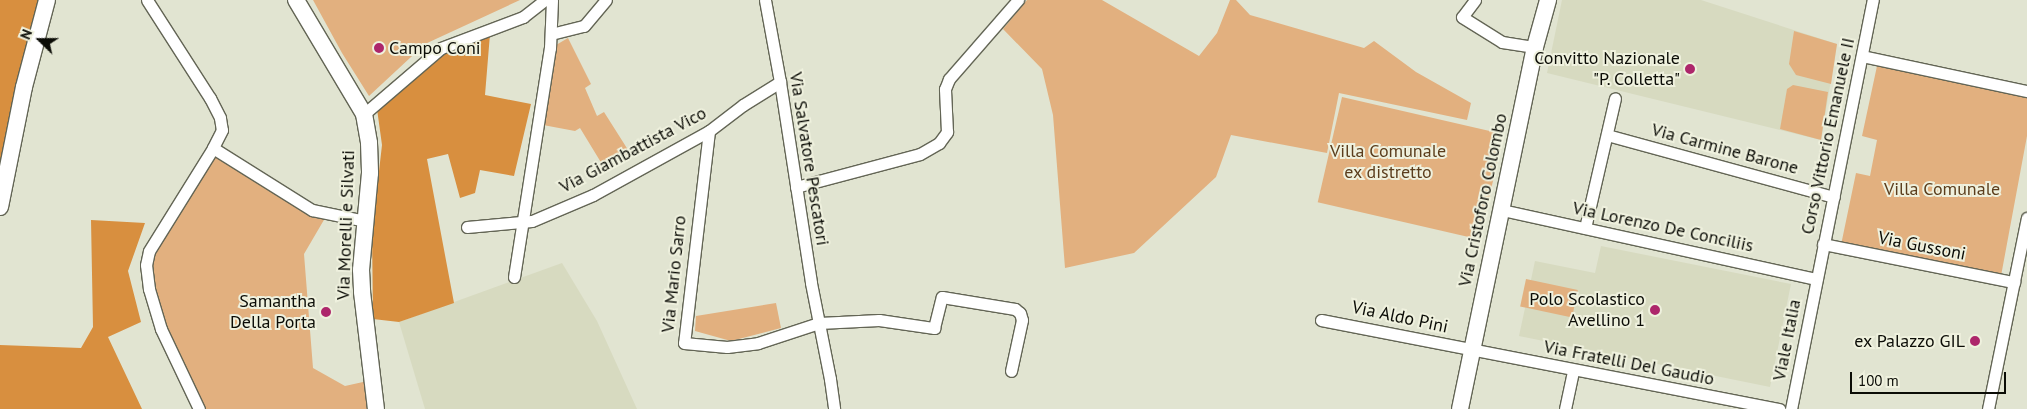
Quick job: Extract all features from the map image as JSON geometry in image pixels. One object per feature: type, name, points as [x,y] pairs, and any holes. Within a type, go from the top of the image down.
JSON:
[{"type":"main road","points":[[0,207],[24,88],[48,0]]},
{"type":"main road","name":"Via Morelli e Silvati","points":[[296,0],[364,114],[369,143],[370,173],[364,221],[362,292],[376,409]]},
{"type":"main road","name":"Via Cristoforo Colombo","points":[[1460,409],[1535,47],[1548,0]]},
{"type":"street","points":[[147,0],[210,98],[220,118],[222,130],[213,148],[149,251],[146,265],[149,289],[161,329],[199,409]]},
{"type":"street","points":[[364,114],[441,48],[523,17],[545,0]]},
{"type":"street","points":[[514,277],[551,34],[552,0]]},
{"type":"street","points":[[551,34],[584,26],[606,0]]},
{"type":"street","name":"Via Salvatore Pescatori","points":[[764,0],[780,82],[834,408]]},
{"type":"street","points":[[796,187],[920,154],[939,143],[947,132],[945,89],[949,78],[1018,0]]},
{"type":"street","points":[[1475,0],[1462,17],[1502,42],[1535,47]]},
{"type":"street","name":"Corso Vittorio Emanuele II","points":[[1817,278],[1873,0]]},
{"type":"street","points":[[1862,56],[2027,92]]},
{"type":"street","name":"Via Giambattista Vico","points":[[467,227],[532,221],[593,195],[708,131],[743,104],[780,82]]},
{"type":"street","points":[[1585,228],[1615,98]]},
{"type":"street","name":"Via Mario Sarro","points":[[708,131],[684,344],[727,347],[758,343],[819,324]]},
{"type":"street","name":"Via Carmine Barone","points":[[1607,135],[1834,197]]},
{"type":"street","points":[[213,148],[312,210],[364,221]]},
{"type":"street","name":"Via Lorenzo De Conciliis","points":[[1502,210],[1817,278]]},
{"type":"street","points":[[1988,409],[2027,218]]},
{"type":"street","name":"Via Gussoni","points":[[1823,244],[2014,282]]},
{"type":"street","name":"Viale Italia","points":[[1791,409],[1817,278]]},
{"type":"street","points":[[819,324],[879,320],[934,328],[942,297],[1015,309],[1020,313],[1022,320],[1010,371]]},
{"type":"street","name":"Via Aldo Pini","points":[[1321,320],[1471,350]]},
{"type":"street","name":"Via Fratelli Del Gaudio","points":[[1471,350],[1779,409]]},
{"type":"street","points":[[1565,409],[1572,370]]},
{"type":"shaded area","points":[[0,0],[43,0],[11,107],[0,166]]},
{"type":"shaded area","name":"Convitto Nazionale \"P. Colletta\"","points":[[1562,0],[1701,0],[1837,44],[1821,140],[1547,73]]},
{"type":"shaded area","points":[[490,34],[485,95],[531,104],[514,176],[480,170],[475,193],[460,198],[448,154],[427,159],[454,303],[399,322],[373,319],[372,232],[382,145],[377,109],[443,49]]},
{"type":"shaded area","points":[[91,220],[145,223],[128,271],[141,322],[108,337],[142,409],[0,409],[0,345],[81,348],[93,327]]},
{"type":"shaded area","name":"Polo Scolastico Avellino 1","points":[[1601,246],[1791,284],[1770,387],[1519,336],[1535,261],[1595,273]]},
{"type":"shaded area","points":[[562,263],[597,321],[637,409],[425,409],[399,322]]},
{"type":"green space","name":"Campo Coni","points":[[313,0],[520,0],[425,44],[369,96],[342,53]]},
{"type":"green space","points":[[1027,0],[1102,0],[1199,56],[1217,33],[1230,0],[1236,0],[1250,15],[1364,48],[1374,41],[1416,72],[1471,103],[1467,120],[1339,93],[1327,153],[1231,135],[1216,177],[1134,253],[1065,268],[1053,115],[1042,69],[1003,29]]},
{"type":"green space","points":[[1794,31],[1837,44],[1831,84],[1796,75],[1789,64]]},
{"type":"green space","points":[[568,38],[591,84],[585,88],[597,116],[604,112],[630,153],[605,169],[580,128],[575,131],[543,125],[556,45]]},
{"type":"green space","name":"Villa Comunale","points":[[1877,66],[2027,97],[2027,136],[2001,276],[1841,245],[1856,173],[1870,176],[1877,140],[1862,136]]},
{"type":"green space","points":[[1793,85],[1828,92],[1821,140],[1780,129],[1787,89]]},
{"type":"green space","name":"Villa Comunale ex distretto","points":[[1342,97],[1504,134],[1479,240],[1318,202]]},
{"type":"green space","points":[[213,148],[328,213],[304,254],[313,368],[345,386],[372,380],[376,409],[199,409],[149,289],[149,251]]},
{"type":"green space","points":[[1526,279],[1578,290],[1572,317],[1520,306]]},
{"type":"green space","points":[[776,303],[781,328],[731,341],[695,331],[696,316]]},
{"type":"place","name":"Campo Coni","points":[[379,48]]},
{"type":"place","name":"Convitto Nazionale \"P. Colletta\"","points":[[1690,69]]},
{"type":"place","name":"Polo Scolastico Avellino 1","points":[[1655,310]]},
{"type":"place","name":"Samantha Della Porta","points":[[326,312]]},
{"type":"place","name":"ex Palazzo GIL","points":[[1975,341]]}]
